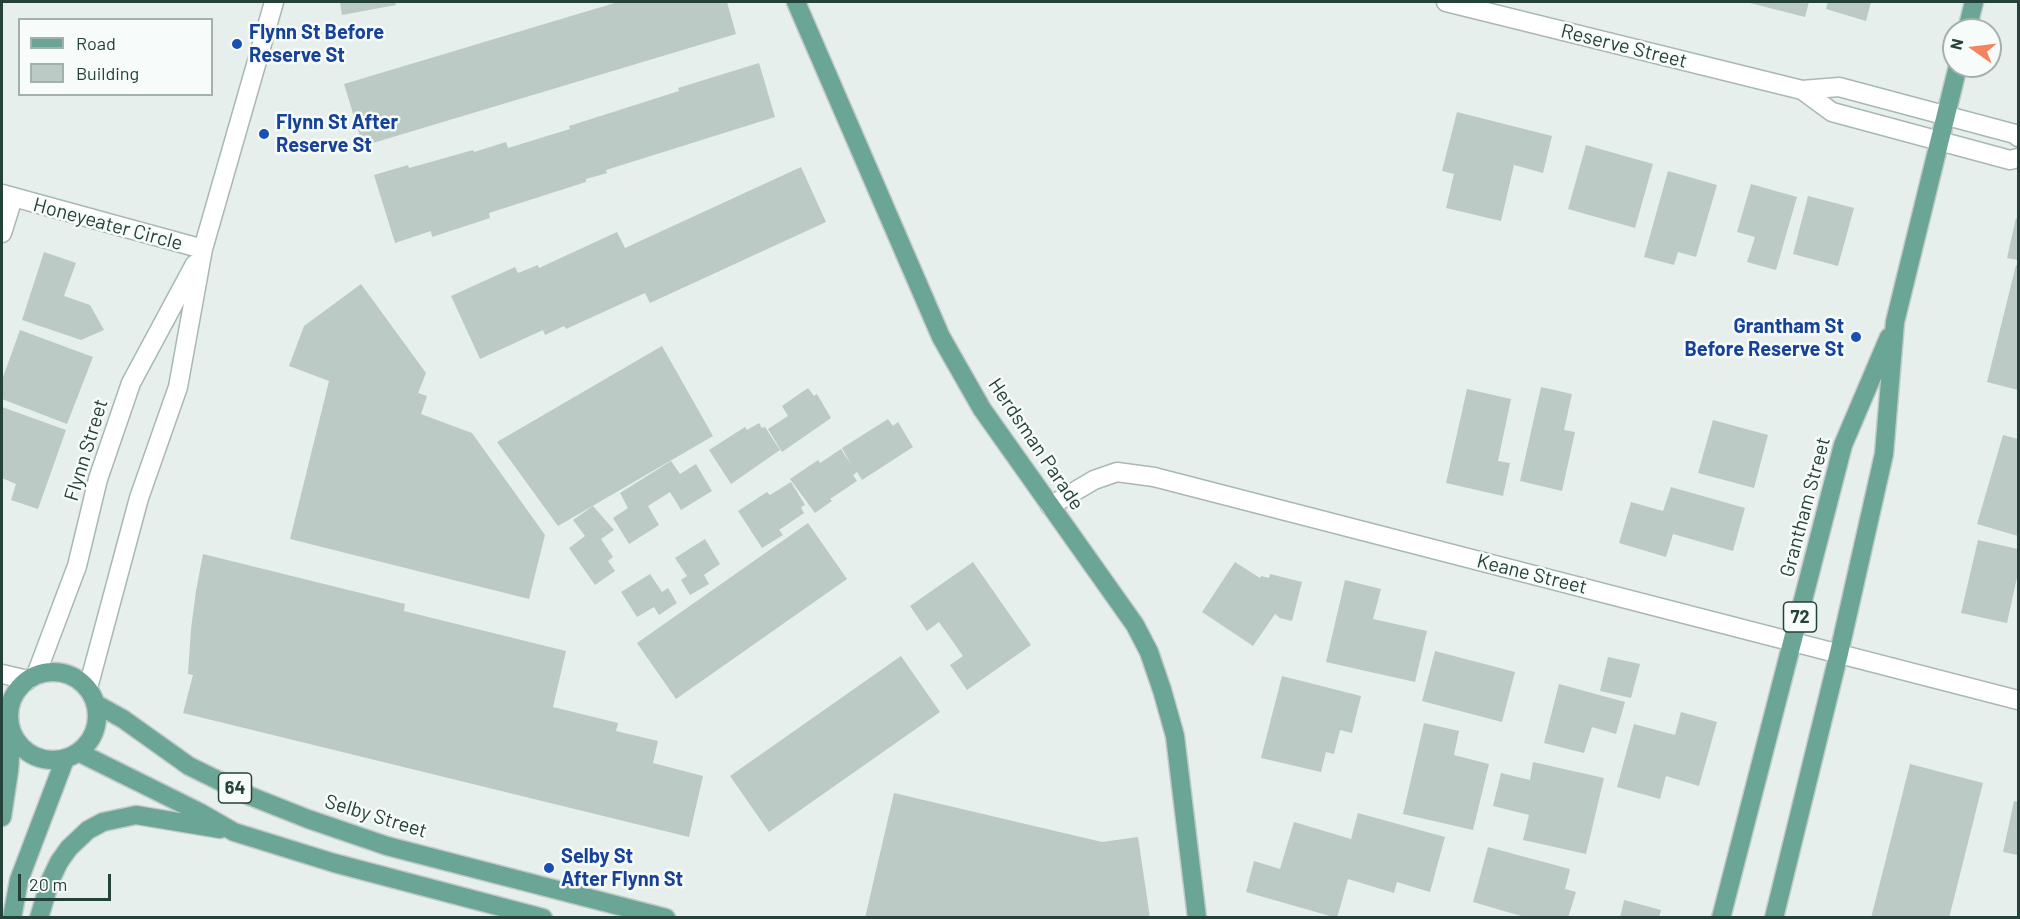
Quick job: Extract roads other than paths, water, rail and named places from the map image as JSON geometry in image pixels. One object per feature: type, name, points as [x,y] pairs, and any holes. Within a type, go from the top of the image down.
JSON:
[{"type":"main road","name":"Herdsman Parade","points":[[796,2],[941,337],[982,409],[1135,625],[1149,652],[1175,736],[1197,918]]},
{"type":"main road","points":[[1970,18],[1974,2]]},
{"type":"main road","name":"Grantham Street","points":[[1774,918],[1839,653],[1884,454],[1895,322],[1955,78]]},
{"type":"main road","name":"Grantham Street","points":[[1721,918],[1843,445],[1895,322]]},
{"type":"main road","name":"64","points":[[32,677],[50,671],[64,673],[77,678],[92,696]]},
{"type":"main road","points":[[2,817],[9,771],[8,719],[11,703],[18,689],[32,677]]},
{"type":"main road","points":[[12,918],[19,880],[71,756],[88,743],[95,731],[97,718],[92,696]]},
{"type":"main road","name":"Selby Street","points":[[92,696],[189,766],[250,796],[308,819],[387,846],[666,918]]},
{"type":"main road","name":"64","points":[[8,719],[18,743],[39,758],[52,760],[71,756],[201,813],[234,832]]},
{"type":"main road","name":"64","points":[[39,918],[50,881],[69,848],[88,830],[103,822],[136,815],[234,832],[334,863],[543,918]]},
{"type":"street","name":"Flynn Street","points":[[92,696],[139,498],[178,387],[203,249],[274,2]]},
{"type":"street","name":"Reserve Street","points":[[1446,2],[1802,90],[1839,87],[2016,134],[2019,137]]},
{"type":"street","name":"Reserve Street","points":[[1802,90],[1832,112],[2010,160],[2019,158]]},
{"type":"street","name":"Honeyeater Circle","points":[[2,233],[7,196],[203,249]]},
{"type":"street","name":"Flynn Street","points":[[32,677],[76,566],[98,479],[131,383],[203,249]]},
{"type":"street","name":"Keane Street","points":[[1050,506],[1094,480],[1117,472],[1154,477],[2019,700]]},
{"type":"street","points":[[2,674],[32,677]]},
{"type":"place","name":"Flynn St Before Reserve St","points":[[237,44]]},
{"type":"place","name":"Flynn St After Reserve St","points":[[264,134]]},
{"type":"place","name":"Grantham St Before Reserve St","points":[[1856,337]]},
{"type":"place","name":"Selby St After Flynn St","points":[[549,868]]}]
